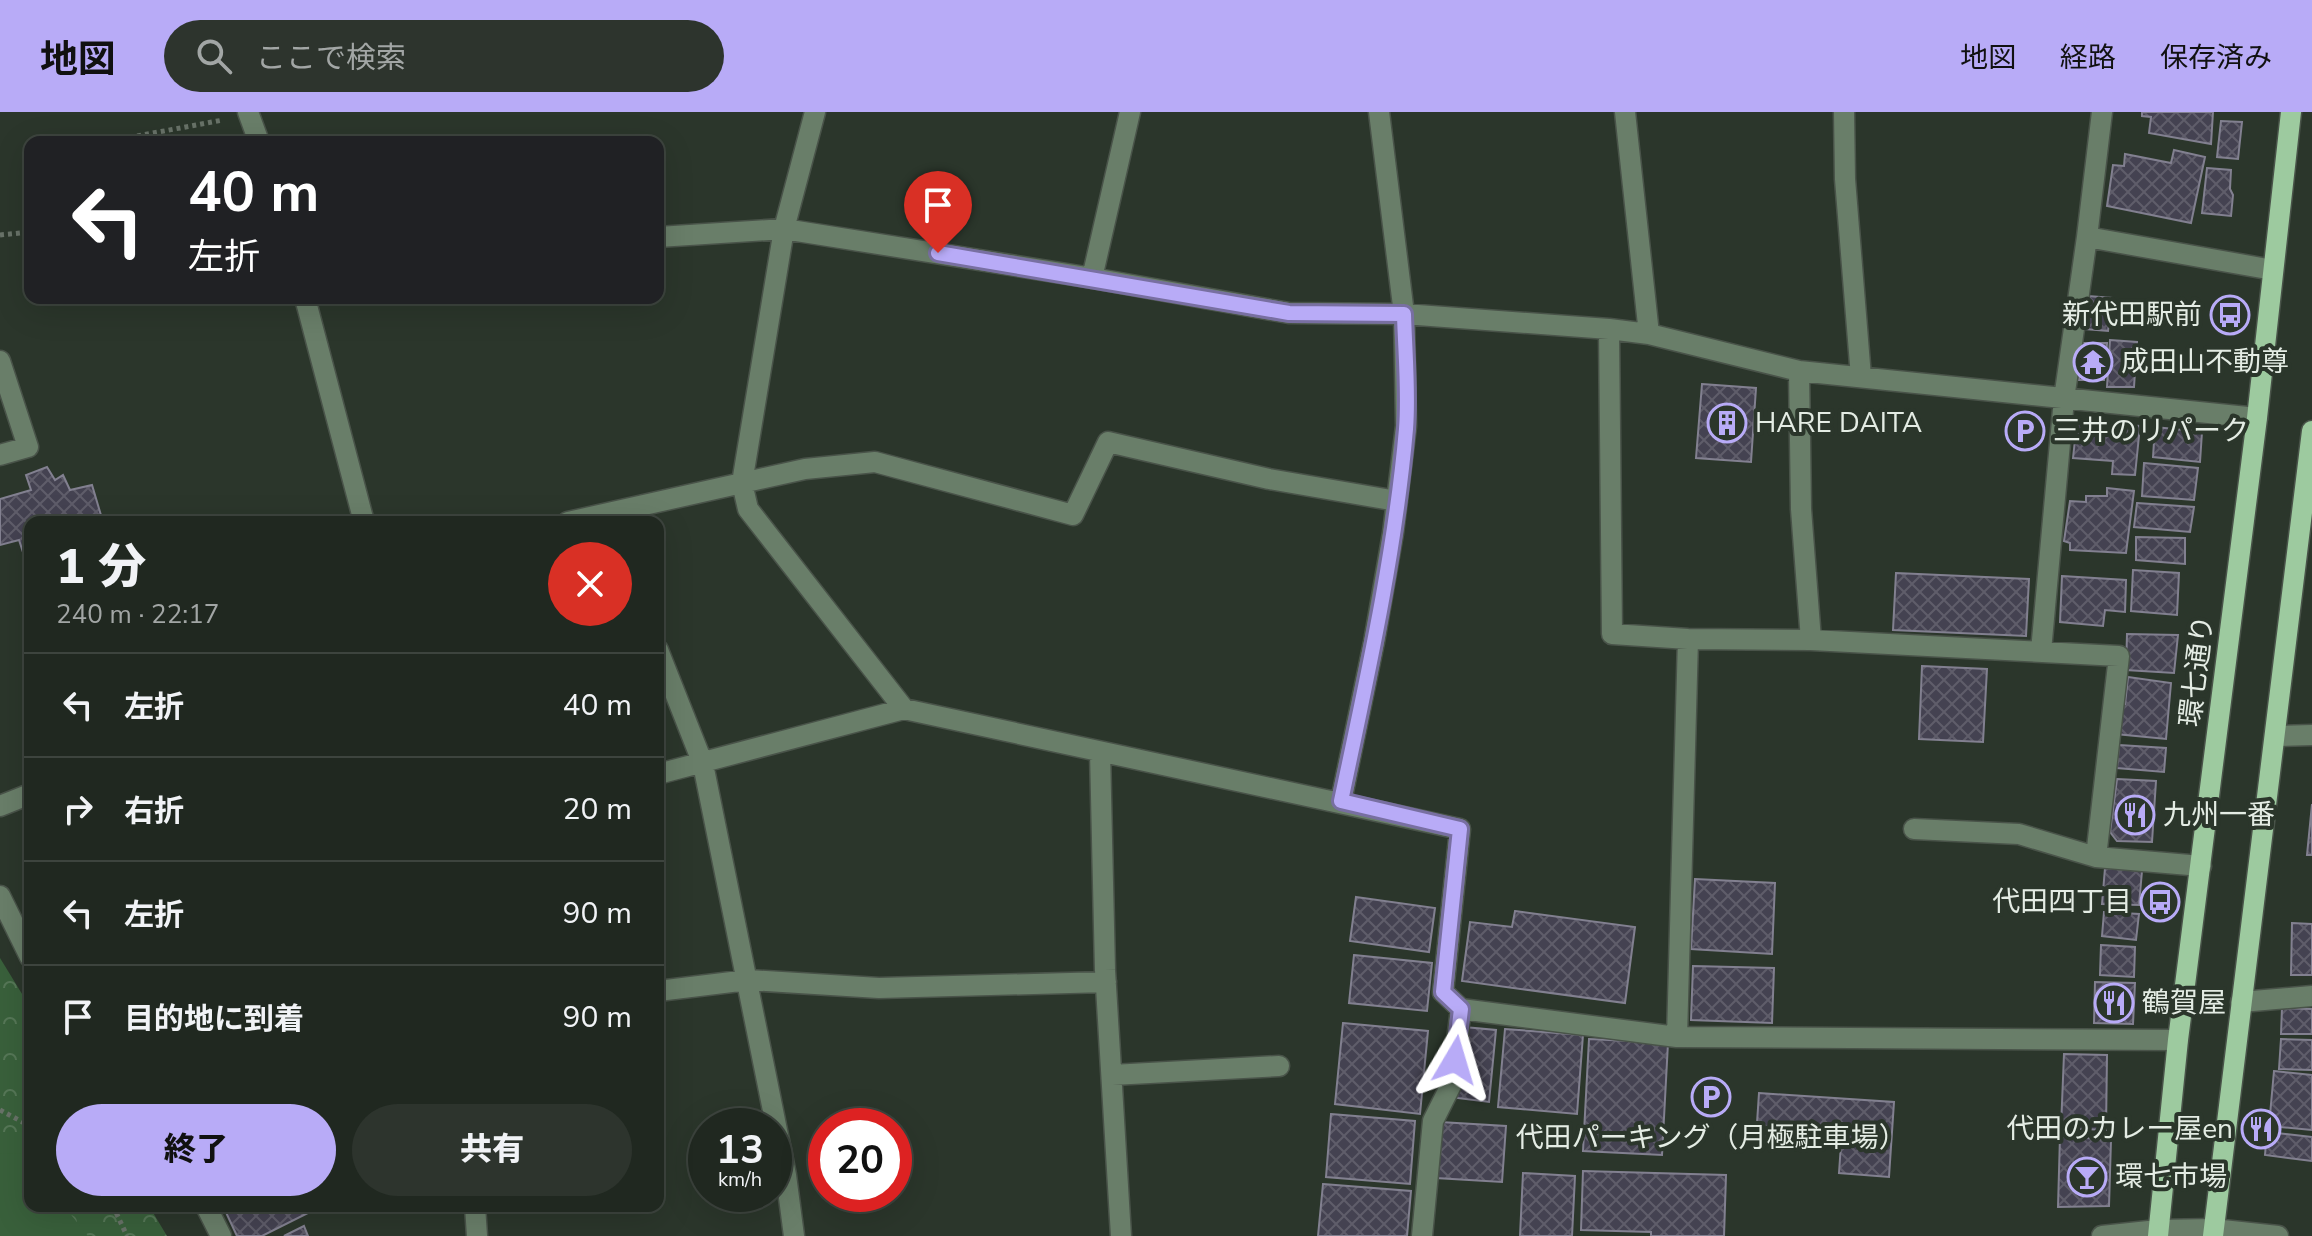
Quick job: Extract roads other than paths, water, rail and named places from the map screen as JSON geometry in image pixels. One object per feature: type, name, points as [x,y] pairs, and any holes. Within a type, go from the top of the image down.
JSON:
[{"type":"main road","name":"環七通り","points":[[2158,1233],[2178,1040],[2257,418],[2291,112]]},
{"type":"main road","points":[[2213,1232],[2275,736],[2306,535],[2312,431]]},
{"type":"street","points":[[815,112],[784,229],[742,483],[748,509],[904,709]]},
{"type":"street","points":[[1092,278],[1130,112]]},
{"type":"street","points":[[1341,801],[1374,642],[1406,426],[1404,314],[1379,112]]},
{"type":"street","points":[[1625,112],[1649,334]]},
{"type":"street","points":[[1844,112],[1845,179],[1861,377]]},
{"type":"street","points":[[2041,651],[2064,399],[2102,112]]},
{"type":"street","points":[[249,114],[257,136]]},
{"type":"street","points":[[664,237],[784,229],[1289,313],[1404,314],[1609,329],[1649,334],[1799,371],[2257,418]]},
{"type":"street","points":[[2087,237],[2273,270]]},
{"type":"street","points":[[307,304],[362,516]]},
{"type":"street","points":[[1609,329],[1612,634],[1688,639],[1811,640],[2119,656],[2096,857]]},
{"type":"street","points":[[0,361],[28,447],[0,455]]},
{"type":"street","points":[[1799,371],[1801,509],[1811,640]]},
{"type":"street","points":[[609,516],[805,469],[875,462],[1073,515],[1108,442],[1269,479],[1397,501]]},
{"type":"street","points":[[1677,1037],[1688,639]]},
{"type":"street","points":[[664,665],[703,764],[786,1175],[794,1236]]},
{"type":"street","points":[[664,773],[904,709],[1460,829],[1443,992],[1461,1009],[1677,1037],[2178,1040]]},
{"type":"street","points":[[2275,736],[2312,735]]},
{"type":"street","points":[[1100,752],[1106,982],[1121,1236]]},
{"type":"street","points":[[0,806],[24,796]]},
{"type":"street","points":[[1914,829],[2019,834],[2096,857],[2201,866]]},
{"type":"street","points":[[0,896],[24,945]]},
{"type":"street","points":[[664,990],[748,980],[879,988],[1106,982]]},
{"type":"street","points":[[2241,1002],[2312,996]]},
{"type":"street","points":[[1422,1236],[1433,1121],[1451,1085],[1461,1009]]},
{"type":"street","points":[[1112,1075],[1279,1066]]},
{"type":"street","points":[[209,1212],[221,1236]]},
{"type":"street","points":[[475,1212],[477,1236]]},
{"type":"street","points":[[2102,1236],[2213,1232],[2278,1236]]},
{"type":"place","name":"新代田駅前","points":[[2230,315]]},
{"type":"place","name":"成田山不動尊","points":[[2093,362]]},
{"type":"place","name":"HARE DAITA","points":[[1727,423]]},
{"type":"place","name":"三井のリパーク","points":[[2025,431]]},
{"type":"place","name":"九州一番","points":[[2135,815]]},
{"type":"place","name":"代田四丁目","points":[[2160,902]]},
{"type":"place","name":"鶴賀屋","points":[[2114,1003]]},
{"type":"place","name":"代田パーキング（月極駐車場）","points":[[1711,1097]]},
{"type":"place","name":"代田のカレー屋en","points":[[2261,1129]]},
{"type":"place","name":"環七市場","points":[[2087,1177]]}]
